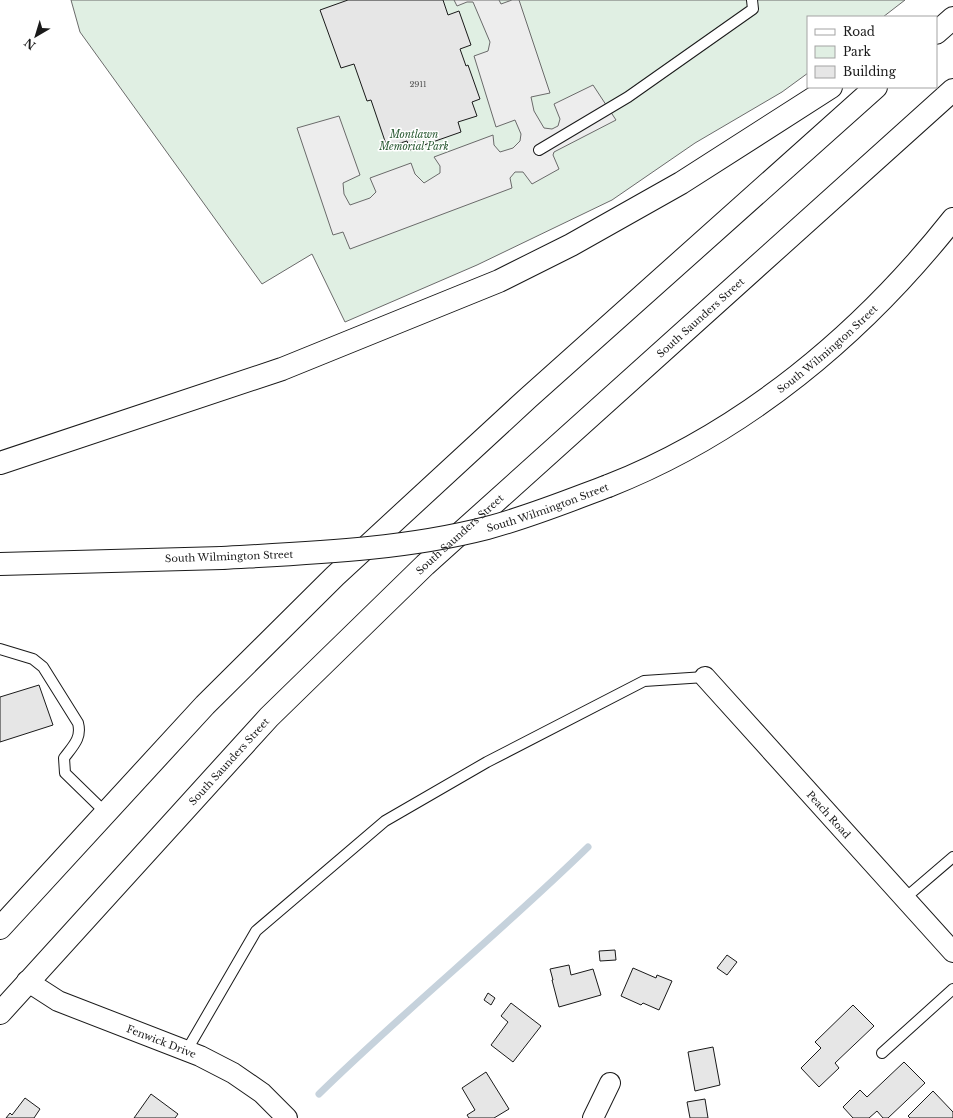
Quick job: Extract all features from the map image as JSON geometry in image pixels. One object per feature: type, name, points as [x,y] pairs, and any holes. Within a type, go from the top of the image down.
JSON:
[{"type":"main road","points":[[937,19],[953,9]]},
{"type":"main road","points":[[937,32],[953,18]]},
{"type":"main road","points":[[0,463],[282,369],[499,282],[571,245],[681,183],[829,88]]},
{"type":"main road","points":[[0,928],[205,705],[335,576],[528,398],[875,88]]},
{"type":"main road","name":"South Saunders Street","points":[[0,1013],[27,981],[269,717],[425,566],[953,90]]},
{"type":"main road","name":"South Wilmington Street","points":[[0,564],[222,558],[339,550],[448,537],[533,515],[643,472],[700,441],[783,388],[884,299],[923,257],[953,219]]},
{"type":"street","name":"Peach Road","points":[[705,676],[953,952]]},
{"type":"street","name":"Fenwick Drive","points":[[27,981],[58,1001],[187,1050],[233,1073],[262,1093],[287,1118]]},
{"type":"street","points":[[592,1118],[610,1083]]},
{"type":"lane","points":[[539,150],[628,97],[753,9],[752,0]]},
{"type":"lane","points":[[0,649],[33,659],[43,667],[78,723],[80,732],[77,742],[64,758],[65,773],[106,813]]},
{"type":"lane","points":[[187,1050],[256,931],[385,821],[488,762],[644,681],[705,676]]},
{"type":"lane","points":[[904,899],[953,857]]},
{"type":"lane","points":[[882,1053],[953,989]]},
{"type":"green space","name":"Montlawn Memorial Park","points":[[71,0],[905,0],[884,16],[807,16],[807,74],[782,92],[695,143],[612,200],[477,265],[345,322],[312,254],[262,284],[80,32]]},
{"type":"shaded area","points":[[454,0],[499,0],[501,4],[512,0],[519,0],[550,93],[531,97],[534,111],[544,128],[552,129],[558,126],[560,119],[554,104],[593,85],[616,120],[554,152],[553,155],[559,169],[532,184],[523,172],[515,172],[510,178],[512,188],[350,249],[343,232],[333,235],[297,128],[339,116],[360,175],[343,183],[344,194],[350,205],[370,198],[376,192],[370,178],[411,163],[415,174],[424,183],[440,173],[440,166],[434,157],[493,135],[494,145],[500,152],[513,148],[520,141],[521,134],[515,120],[496,127],[474,56],[488,51],[490,42],[473,2],[467,2],[457,6]]},
{"type":"building","name":"Montlawn Memorial Park","points":[[348,0],[443,0],[448,15],[459,11],[471,45],[460,49],[466,66],[468,65],[480,99],[472,102],[477,116],[458,122],[461,132],[410,150],[407,141],[387,147],[371,100],[367,101],[354,64],[341,68],[320,10]]},
{"type":"building","points":[[39,685],[53,725],[0,742],[0,697]]},
{"type":"building","points":[[615,950],[616,960],[600,961],[599,951]]},
{"type":"building","points":[[727,955],[737,962],[727,975],[717,968]]},
{"type":"building","points":[[569,965],[571,975],[593,969],[601,995],[559,1007],[550,969]]},
{"type":"building","points":[[633,968],[656,978],[657,975],[672,981],[659,1010],[643,1003],[641,1005],[621,996]]},
{"type":"building","points":[[488,993],[495,998],[491,1005],[484,1000]]},
{"type":"building","points":[[511,1003],[541,1026],[513,1062],[491,1045],[508,1022],[501,1016]]},
{"type":"building","points":[[853,1005],[874,1026],[835,1063],[839,1068],[819,1087],[801,1068],[821,1048],[815,1042]]},
{"type":"building","points":[[713,1047],[720,1085],[695,1091],[688,1052]]},
{"type":"building","points":[[904,1062],[925,1083],[888,1118],[883,1118],[877,1111],[869,1118],[853,1118],[843,1107],[860,1090],[867,1097]]},
{"type":"building","points":[[486,1072],[509,1109],[494,1118],[469,1118],[467,1115],[475,1110],[462,1088]]},
{"type":"building","points":[[933,1091],[953,1112],[953,1118],[910,1118],[908,1116]]},
{"type":"building","points":[[151,1094],[178,1114],[175,1118],[134,1118]]},
{"type":"building","points":[[25,1098],[40,1109],[34,1118],[6,1118],[10,1113],[12,1115]]},
{"type":"building","points":[[705,1099],[708,1118],[690,1118],[687,1102]]},
{"type":"waterway","points":[[319,1094],[352,1062],[522,910],[588,847]]}]
